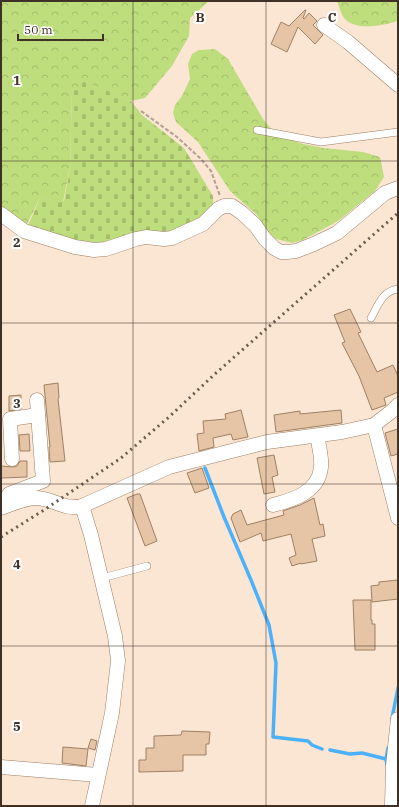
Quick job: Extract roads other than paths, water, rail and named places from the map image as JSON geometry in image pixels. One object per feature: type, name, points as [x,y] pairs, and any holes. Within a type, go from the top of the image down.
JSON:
[{"type":"street","points":[[324,25],[348,42],[398,85]]},
{"type":"street","points":[[1,214],[24,231],[74,247],[94,250],[106,249],[146,237],[164,239],[172,238],[203,224],[218,209],[224,206],[232,206],[255,225],[265,239],[274,248],[282,252],[287,252],[296,251],[314,244],[337,232],[385,194],[398,188]]},
{"type":"street","points":[[2,507],[9,494],[43,481],[37,400]]},
{"type":"street","points":[[2,507],[26,499],[34,498],[54,502],[66,507],[74,508],[82,506],[169,467],[267,442],[317,436],[374,426],[398,405]]},
{"type":"street","points":[[12,459],[10,419],[38,415]]},
{"type":"street","points":[[374,426],[398,518]]},
{"type":"street","points":[[273,505],[299,497],[313,486],[321,468],[321,456],[317,436]]},
{"type":"street","points":[[82,506],[102,578],[115,636],[118,661],[112,713],[92,806]]},
{"type":"street","points":[[392,806],[398,719]]},
{"type":"street","points":[[1,767],[98,775]]},
{"type":"lane","points":[[257,130],[322,142],[398,132]]},
{"type":"lane","points":[[371,318],[385,294],[389,291],[398,290]]},
{"type":"lane","points":[[102,578],[147,566]]},
{"type":"waterway","points":[[205,468],[269,625],[276,663],[273,737],[308,741],[312,745],[322,749]]},
{"type":"waterway","points":[[392,718],[398,688]]},
{"type":"waterway","points":[[387,765],[386,759],[388,748]]},
{"type":"waterway","points":[[330,750],[350,754],[362,753],[386,759]]},
{"type":"railway","points":[[1,537],[121,458],[398,213]]}]
